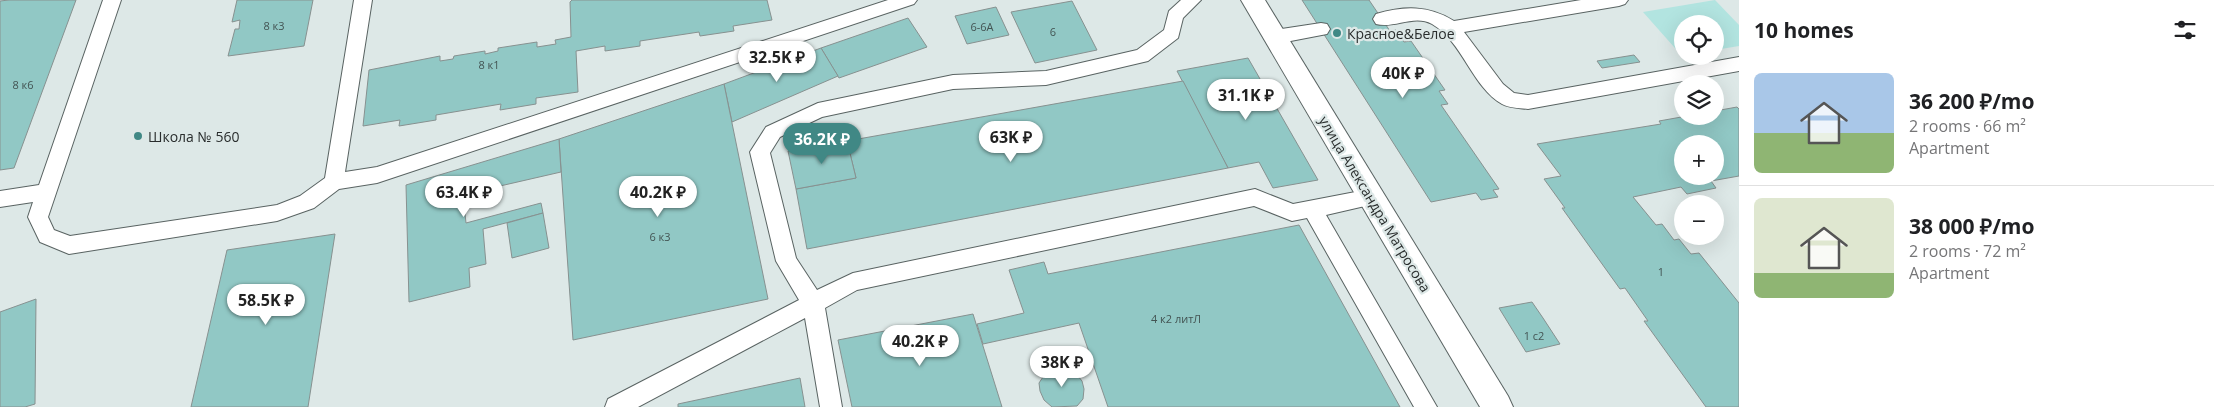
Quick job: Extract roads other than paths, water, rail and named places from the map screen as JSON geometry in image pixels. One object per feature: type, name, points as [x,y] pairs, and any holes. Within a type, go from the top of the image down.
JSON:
[{"type":"street","name":"улица Александра Матросова","points":[[1253,0],[1497,407]]},
{"type":"lane","points":[[112,0],[38,218],[47,236],[70,245],[277,213],[307,202],[334,182],[377,175],[908,0]]},
{"type":"lane","points":[[334,182],[363,0]]},
{"type":"lane","points":[[831,407],[813,303],[786,261],[760,152],[773,132],[818,110],[953,82],[1046,78],[1142,56],[1172,33],[1175,15],[1192,0]]},
{"type":"lane","points":[[1451,28],[1619,0]]},
{"type":"lane","points":[[1382,19],[1414,14],[1434,17],[1451,28],[1496,90],[1510,99],[1528,102],[1739,64]]},
{"type":"lane","points":[[1275,37],[1321,29]]},
{"type":"lane","points":[[0,199],[46,192]]},
{"type":"lane","points":[[616,407],[853,282],[1255,197],[1292,213],[1371,197]]},
{"type":"lane","points":[[1312,209],[1426,407]]},
{"type":"place","name":"Красное&Белое","points":[[1337,33]]},
{"type":"place","name":"Школа № 560","points":[[138,136]]}]
